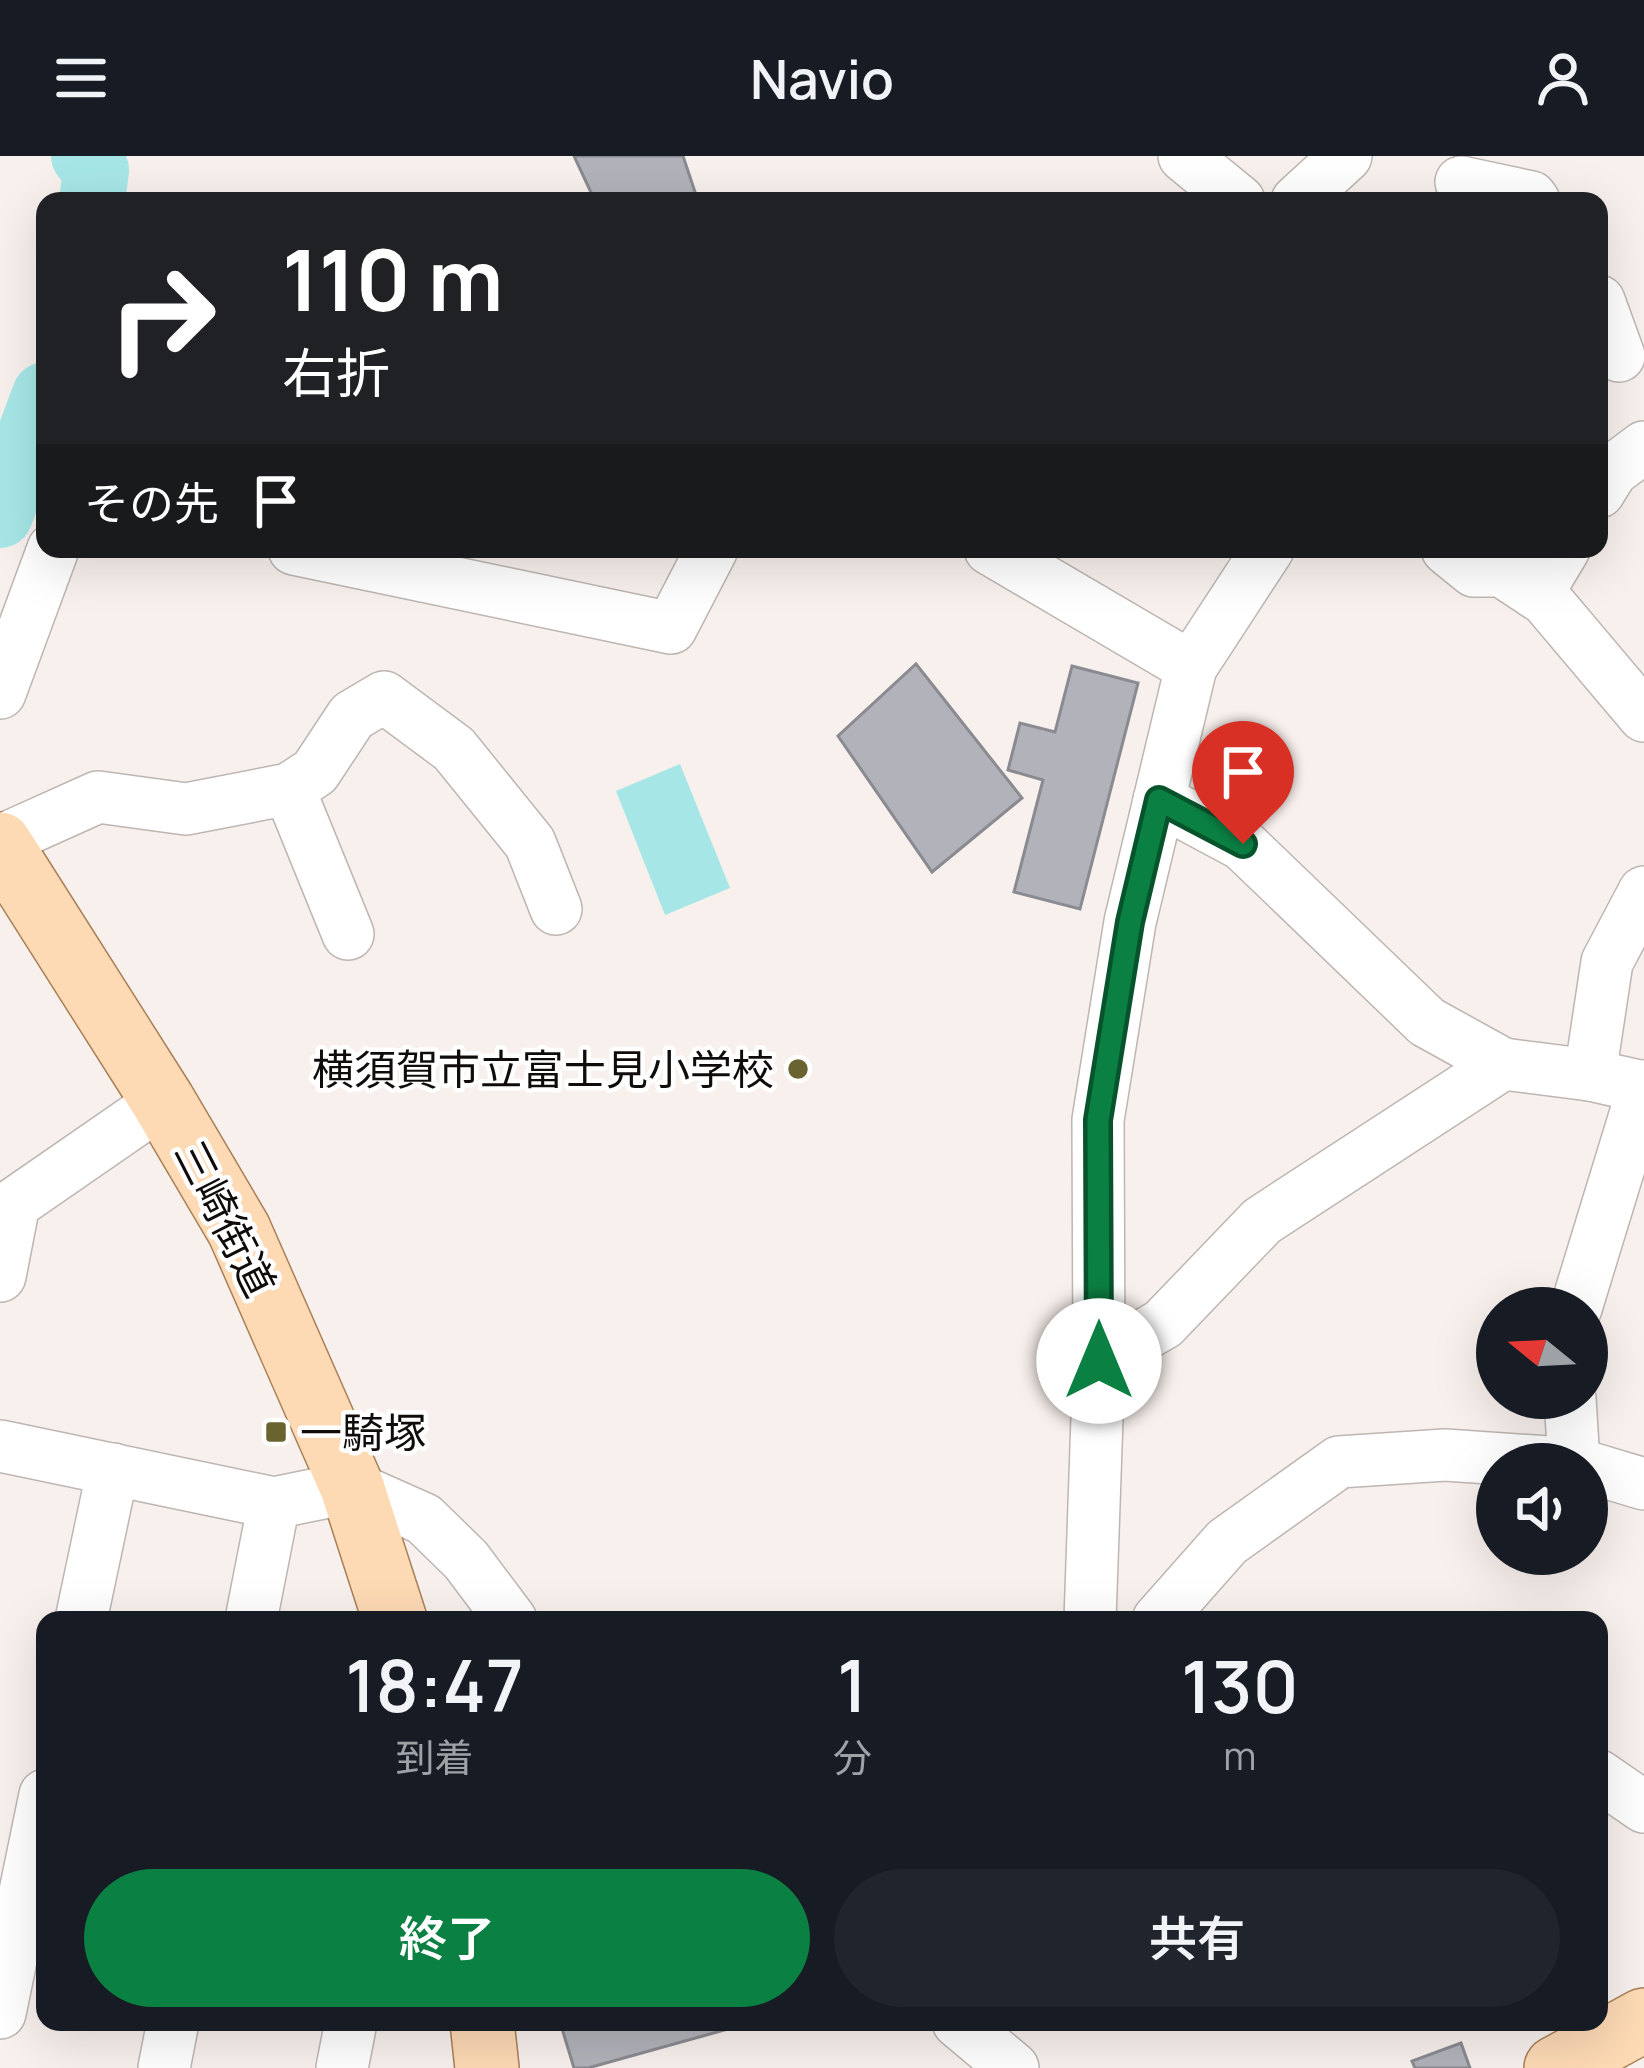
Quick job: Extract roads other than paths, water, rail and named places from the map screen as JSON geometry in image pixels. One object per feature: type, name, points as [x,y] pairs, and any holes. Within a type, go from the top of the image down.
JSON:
[{"type":"main road","name":"三崎街道","points":[[0,842],[164,1101],[238,1231],[352,1487],[392,1611]]},
{"type":"main road","points":[[482,2031],[487,2068]]},
{"type":"street","points":[[1184,156],[1228,192]]},
{"type":"street","points":[[1307,192],[1346,156]]},
{"type":"street","points":[[1462,180],[1511,192]]},
{"type":"street","points":[[1608,326],[1619,356]]},
{"type":"street","points":[[1608,477],[1644,447]]},
{"type":"street","points":[[0,692],[50,558]]},
{"type":"street","points":[[337,558],[671,628],[707,558]]},
{"type":"street","points":[[1005,558],[1191,667]]},
{"type":"street","points":[[1090,1611],[1099,1361],[1098,1120],[1130,922],[1191,667],[1262,558]]},
{"type":"street","points":[[1458,558],[1474,571],[1502,572],[1537,594],[1644,716]]},
{"type":"street","points":[[1537,594],[1559,558]]},
{"type":"street","points":[[0,842],[98,796],[185,809],[289,789],[315,772],[352,716],[384,697],[454,749],[530,843],[556,910]]},
{"type":"street","points":[[289,789],[348,934]]},
{"type":"street","points":[[1159,800],[1243,844],[1427,1022],[1503,1064],[1644,1087],[1582,1287]]},
{"type":"street","points":[[1590,1075],[1607,962],[1644,892]]},
{"type":"street","points":[[1099,1361],[1163,1324],[1262,1221],[1503,1064]]},
{"type":"street","points":[[0,1276],[14,1204],[164,1101]]},
{"type":"street","points":[[0,1446],[274,1503],[352,1487],[424,1519],[466,1560],[504,1611]]},
{"type":"street","points":[[1166,1611],[1227,1542],[1339,1462],[1476,1457]]},
{"type":"street","points":[[83,1611],[112,1469]]},
{"type":"street","points":[[1608,1473],[1644,1484]]},
{"type":"street","points":[[253,1611],[274,1503]]},
{"type":"street","points":[[1608,1782],[1644,1807]]},
{"type":"street","points":[[0,2013],[36,1846]]},
{"type":"street","points":[[164,2068],[171,2031]]},
{"type":"street","points":[[342,2068],[349,2031]]},
{"type":"street","points":[[969,2031],[1013,2068]]},
{"type":"water","points":[[680,764],[730,888],[665,915],[616,791]]},
{"type":"waterway","points":[[84,156],[96,170],[93,192]]},
{"type":"waterway","points":[[0,515],[36,419]]},
{"type":"place","name":"横須賀市立富士見小学校","points":[[798,1069]]},
{"type":"place","name":"一騎塚","points":[[276,1432]]}]
